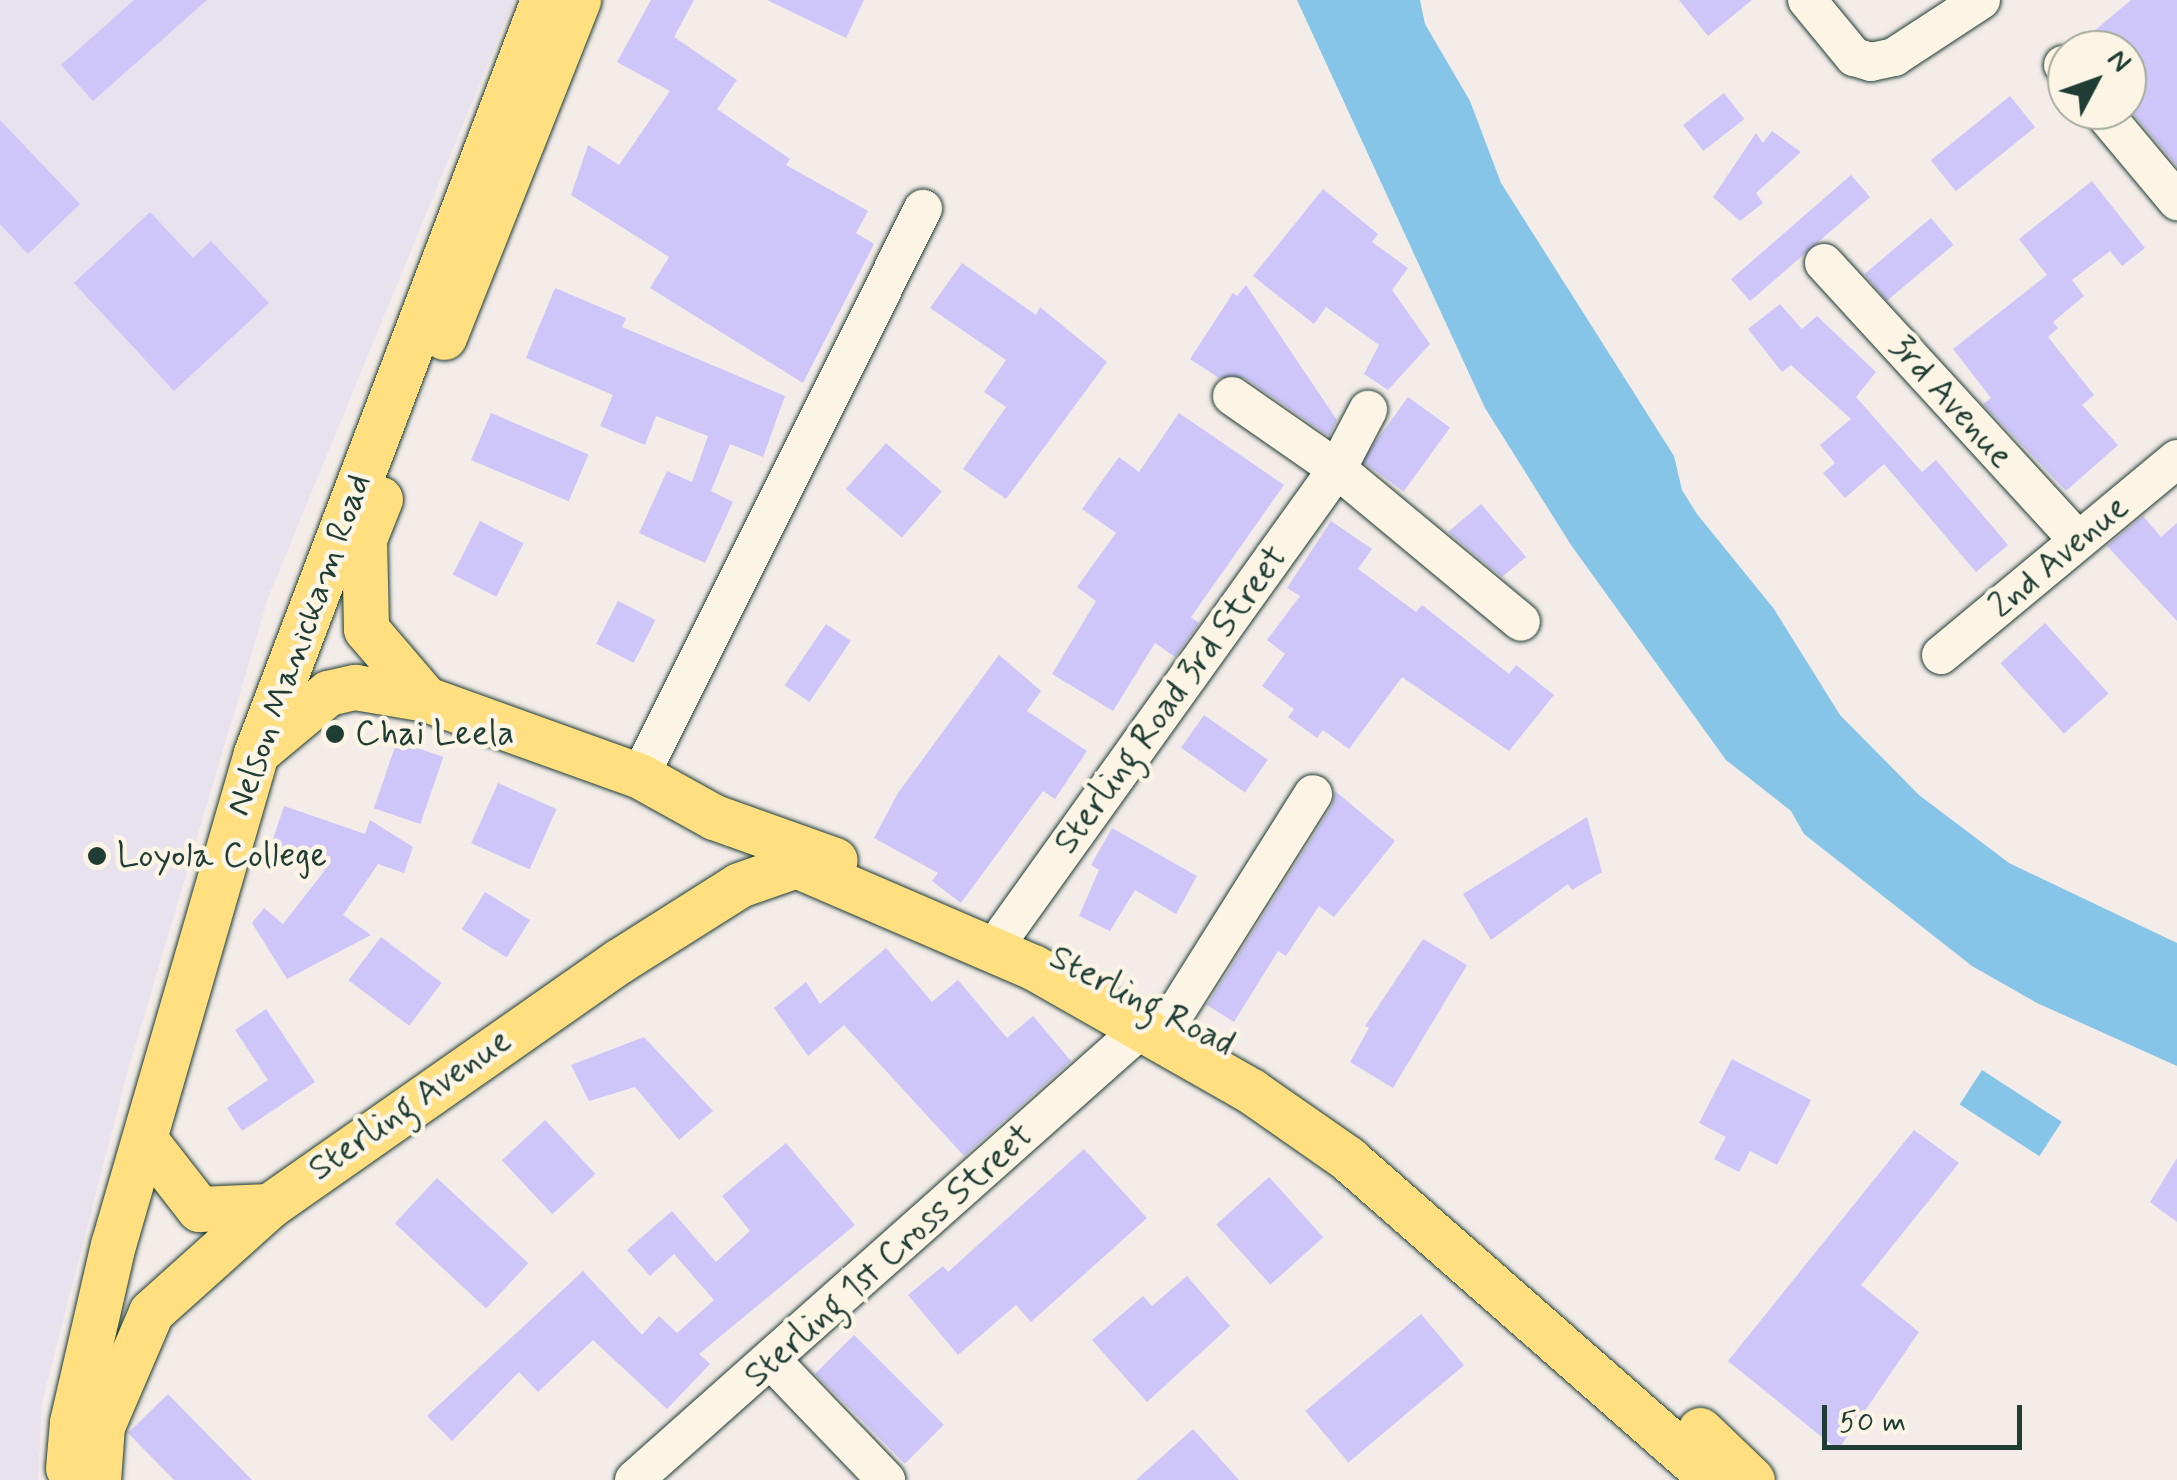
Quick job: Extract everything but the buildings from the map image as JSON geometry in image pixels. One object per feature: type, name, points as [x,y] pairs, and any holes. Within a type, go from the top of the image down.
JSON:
[{"type":"main road","name":"Nelson Manickam Road","points":[[87,1424],[113,1245],[256,753],[543,0]]},
{"type":"main road","name":"Nelson Manickam Road","points":[[426,699],[366,630],[364,539],[578,0]]},
{"type":"main road","name":"Sterling Road","points":[[256,753],[328,693],[354,688],[426,699],[640,776],[714,816],[762,828],[1005,932],[1158,1022],[1347,1158],[1713,1480]]},
{"type":"main road","points":[[681,922],[721,874],[725,846],[714,816]]},
{"type":"main road","name":"Sterling Road","points":[[796,865],[1158,1022],[1313,1099],[1752,1480]]},
{"type":"main road","name":"Sterling Avenue","points":[[87,1424],[151,1312],[269,1206],[738,885],[796,865]]},
{"type":"main road","points":[[146,1142],[199,1209],[269,1206]]},
{"type":"main road","points":[[87,1424],[93,1478]]},
{"type":"street","points":[[1807,0],[1854,57],[1871,62],[1894,57],[1981,0]]},
{"type":"street","points":[[2118,130],[2177,201]]},
{"type":"street","points":[[640,776],[922,208]]},
{"type":"street","name":"3rd Avenue","points":[[1824,263],[2078,540]]},
{"type":"street","points":[[1232,396],[1337,468],[1521,622]]},
{"type":"street","name":"Sterling Road 3rd Street","points":[[1005,932],[1337,468],[1368,410]]},
{"type":"street","name":"2nd Avenue","points":[[1941,655],[2177,459]]},
{"type":"street","name":"Sterling 1st Cross Street","points":[[634,1480],[1158,1022],[1313,794]]},
{"type":"street","points":[[772,1362],[886,1480]]},
{"type":"shaded area","name":"Loyola College","points":[[0,0],[514,0],[268,598],[126,1077],[42,1402],[38,1480],[0,1480]]},
{"type":"water","points":[[1297,0],[1420,0],[1425,24],[1470,101],[1501,183],[1674,456],[1682,490],[1697,514],[1774,609],[1840,715],[1919,795],[2009,863],[2177,943],[2177,1066],[2037,1003],[1972,966],[1804,834],[1791,811],[1726,760],[1571,545],[1485,408]]},
{"type":"water","points":[[1982,1070],[2062,1122],[2039,1156],[1960,1104]]},
{"type":"place","name":"Chai Leela","points":[[335,734]]},
{"type":"place","name":"Loyola College","points":[[97,856]]}]
